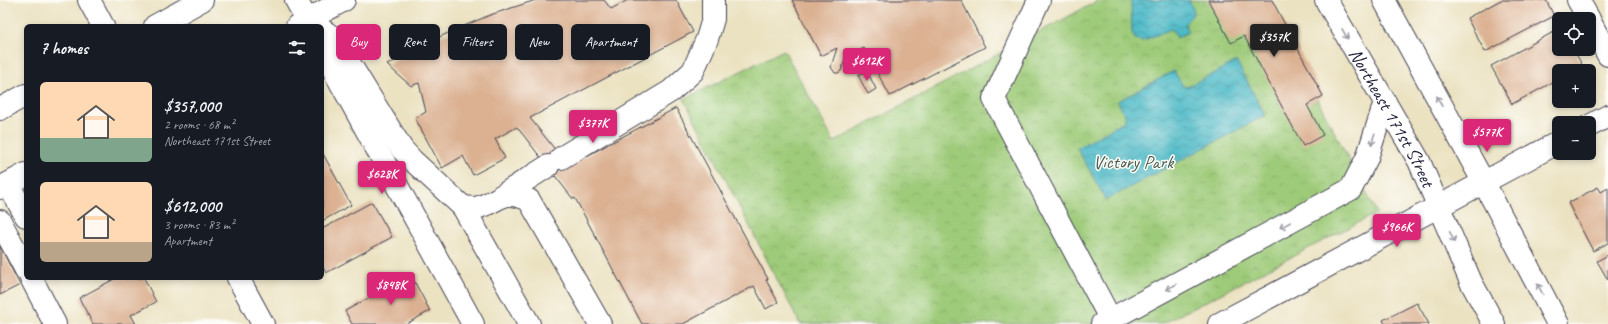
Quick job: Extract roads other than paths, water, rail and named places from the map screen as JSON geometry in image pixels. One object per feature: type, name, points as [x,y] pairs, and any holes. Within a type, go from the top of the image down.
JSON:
[{"type":"street","points":[[89,0],[102,24]]},
{"type":"street","points":[[159,24],[202,0]]},
{"type":"street","points":[[296,0],[309,24]]},
{"type":"street","points":[[313,24],[344,0]]},
{"type":"street","points":[[463,207],[477,208],[501,196],[671,91],[693,70],[714,19],[713,0]]},
{"type":"street","points":[[1039,0],[994,99],[1108,322],[1351,189],[1367,158],[1385,102]]},
{"type":"street","name":"Northeast 171st Street","points":[[1326,0],[1419,161],[1472,282],[1494,324]]},
{"type":"street","points":[[1384,0],[1484,183],[1558,324]]},
{"type":"street","points":[[1578,0],[1585,12]]},
{"type":"street","points":[[1596,32],[1608,55]]},
{"type":"street","points":[[324,33],[334,38],[402,149],[463,207],[529,324]]},
{"type":"street","points":[[324,53],[473,324]]},
{"type":"street","points":[[0,109],[24,96]]},
{"type":"street","points":[[1596,122],[1608,116]]},
{"type":"street","points":[[1219,324],[1552,146]]},
{"type":"street","points":[[11,182],[24,211]]},
{"type":"street","points":[[501,196],[516,194],[529,200],[600,324]]},
{"type":"street","points":[[0,221],[24,266]]},
{"type":"street","points":[[32,280],[56,324]]},
{"type":"street","points":[[239,280],[263,324]]},
{"type":"water","points":[[1131,0],[1189,0],[1193,8],[1193,13],[1185,23],[1188,32],[1177,38],[1171,29],[1142,41],[1135,39],[1132,32]]},
{"type":"water","points":[[1237,62],[1265,115],[1106,200],[1077,148],[1125,121],[1125,115],[1118,101],[1174,71],[1183,86],[1187,87]]},
{"type":"park label","name":"Victory Park","points":[[1133,161]]}]
